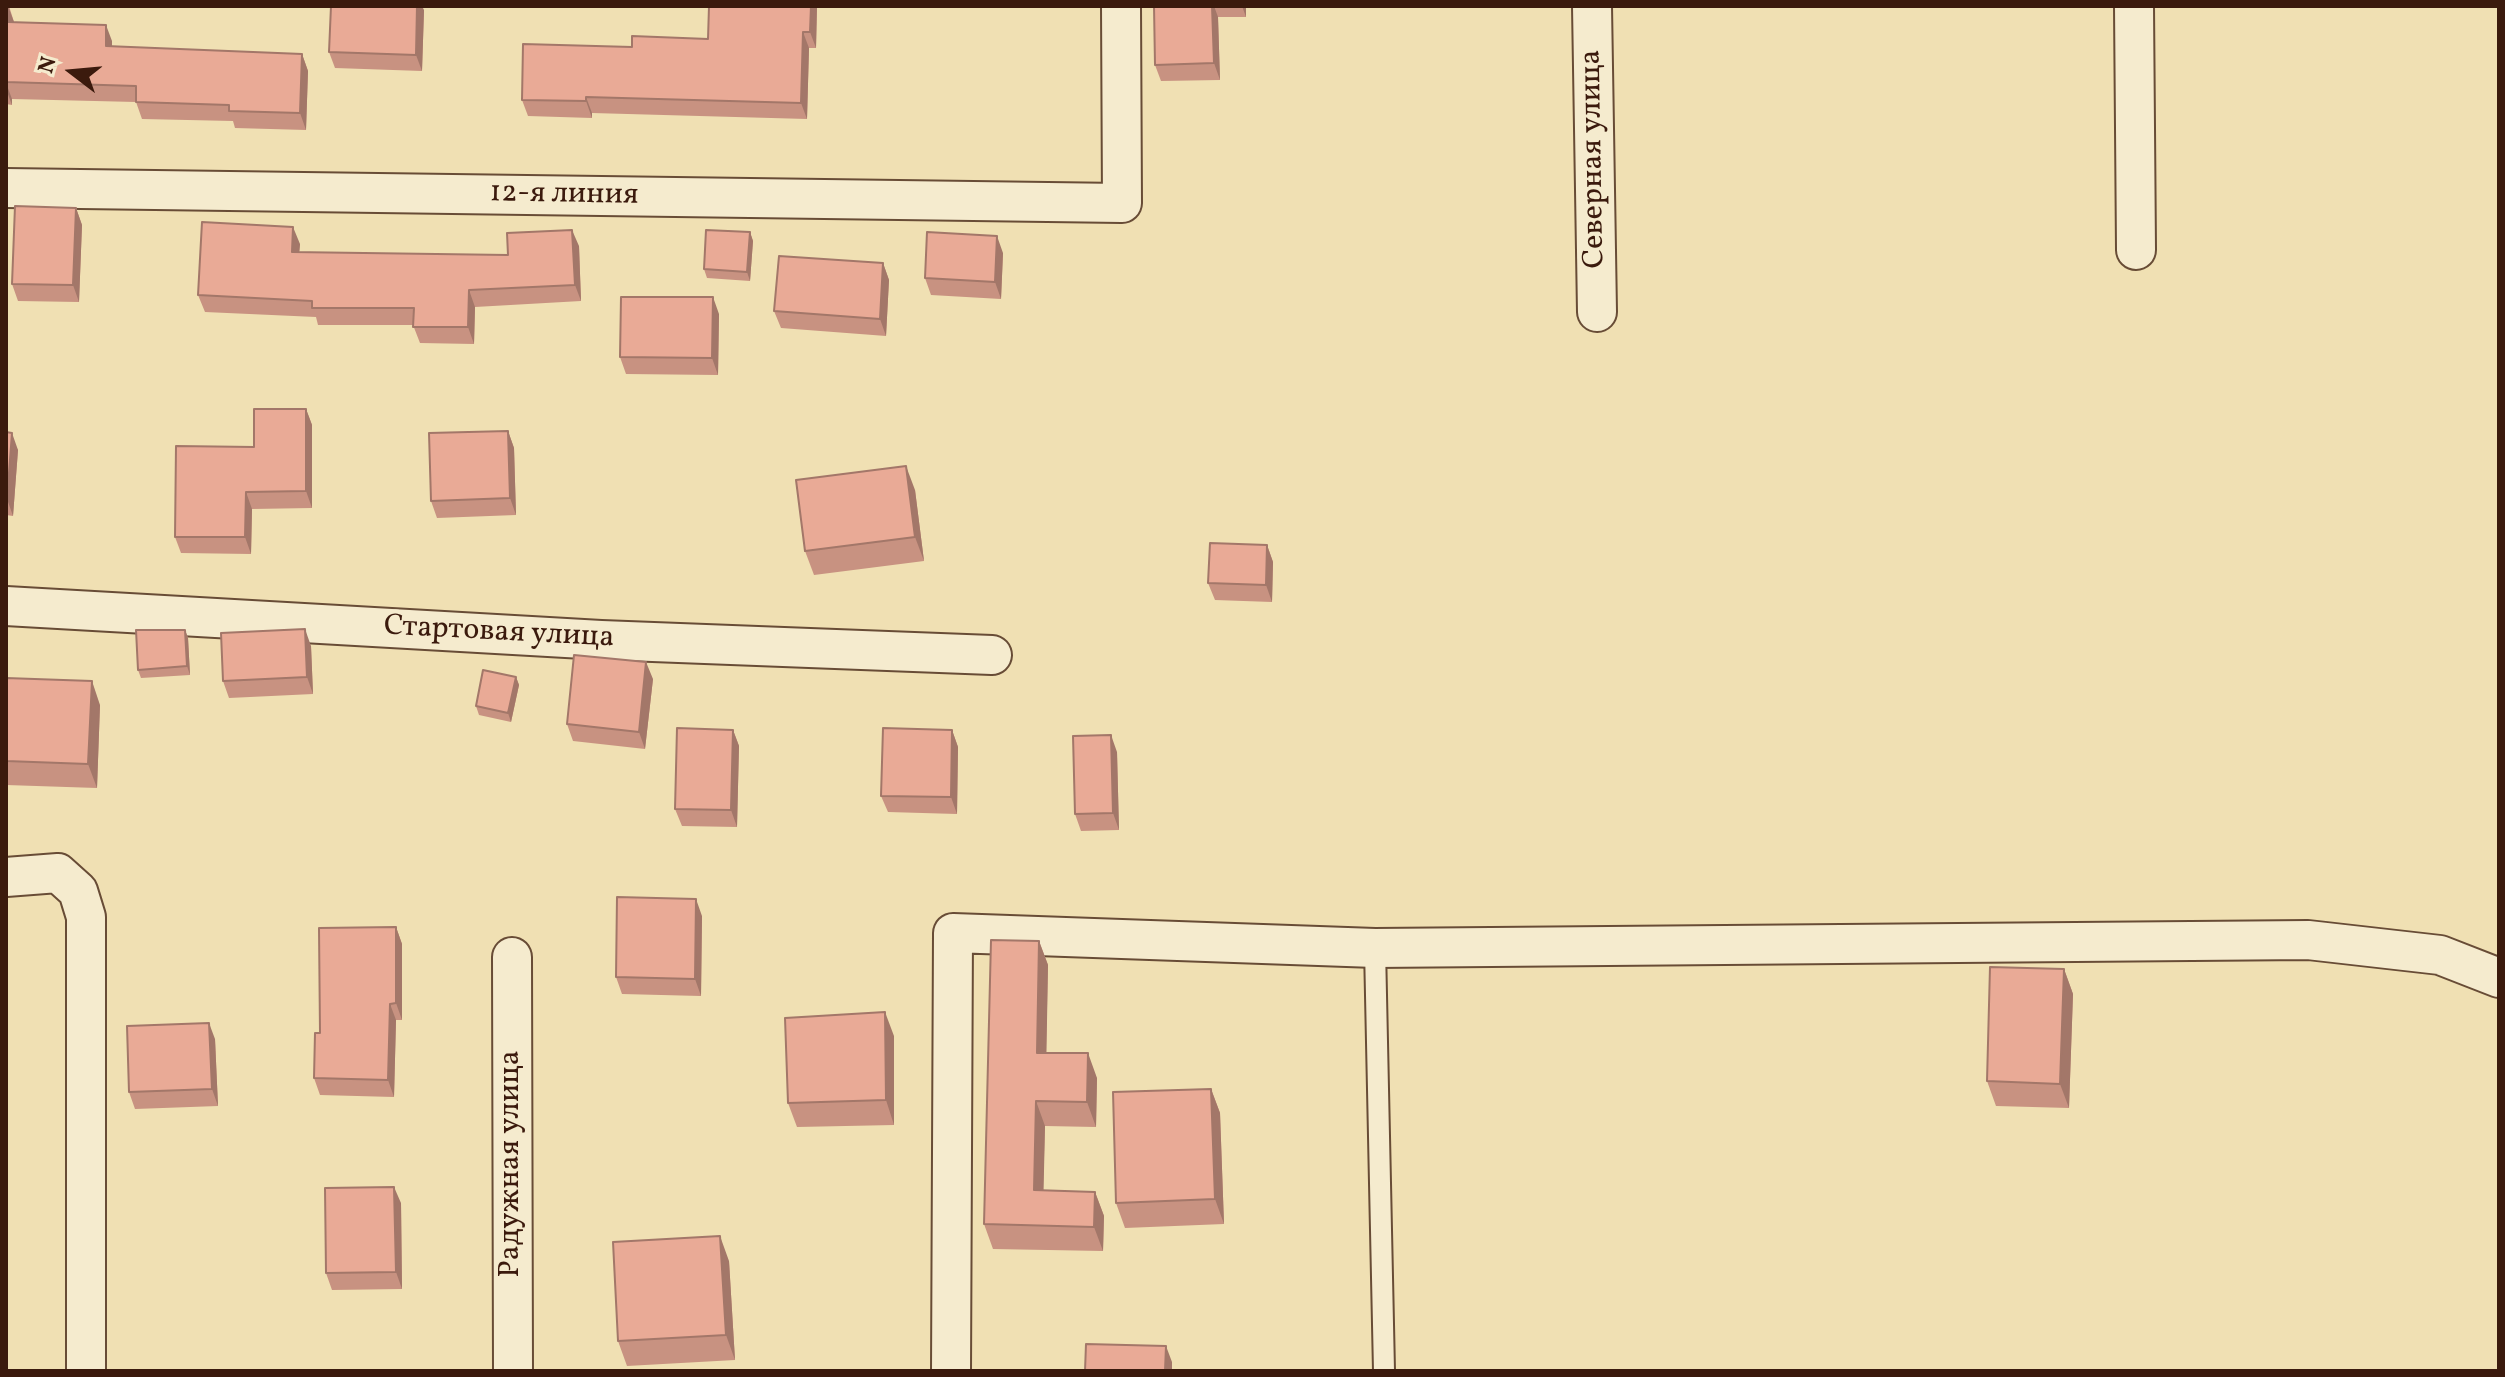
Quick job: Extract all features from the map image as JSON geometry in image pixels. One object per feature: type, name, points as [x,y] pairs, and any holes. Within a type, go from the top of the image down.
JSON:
[{"type":"street","name":"12-я линия","points":[[6,188],[1122,203],[1121,6]]},
{"type":"street","name":"Северная улица","points":[[1592,6],[1597,312]]},
{"type":"street","points":[[2134,6],[2136,250]]},
{"type":"street","name":"Стартовая улица","points":[[6,606],[601,640],[992,655]]},
{"type":"street","points":[[6,877],[58,873],[78,891],[86,917],[86,1371]]},
{"type":"street","points":[[951,1371],[953,933],[1375,948],[2308,940],[2440,955],[2499,978]]},
{"type":"street","name":"Радужная улица","points":[[512,957],[513,1371]]},
{"type":"lane","points":[[1375,948],[1384,1371]]},
{"type":"building","points":[[6,6],[8,22],[106,25],[106,46],[302,54],[300,113],[229,111],[229,105],[136,102],[136,86],[6,82]]},
{"type":"building","points":[[331,6],[417,6],[416,55],[329,52]]},
{"type":"building","points":[[709,6],[811,6],[810,32],[803,32],[801,103],[586,97],[586,101],[522,100],[523,44],[632,47],[632,36],[708,39]]},
{"type":"building","points":[[1154,6],[1212,6],[1214,63],[1155,65]]},
{"type":"building","points":[[15,206],[76,208],[73,285],[12,284]]},
{"type":"building","points":[[202,222],[293,227],[292,252],[508,255],[507,233],[572,230],[575,285],[469,290],[468,327],[413,327],[414,308],[312,308],[312,301],[198,295]]},
{"type":"building","points":[[706,230],[750,232],[747,272],[704,269]]},
{"type":"building","points":[[927,232],[997,236],[995,282],[925,278]]},
{"type":"building","points":[[779,256],[883,263],[880,319],[774,311]]},
{"type":"building","points":[[621,297],[713,297],[712,358],[620,357]]},
{"type":"building","points":[[254,409],[306,409],[306,491],[246,492],[245,537],[175,537],[176,446],[254,447]]},
{"type":"building","points":[[508,431],[510,498],[431,501],[429,433]]},
{"type":"building","points":[[6,432],[12,433],[7,499],[6,499]]},
{"type":"building","points":[[906,466],[915,537],[805,551],[796,480]]},
{"type":"building","points":[[1210,543],[1267,545],[1266,585],[1208,583]]},
{"type":"building","points":[[305,629],[307,677],[223,681],[221,633]]},
{"type":"building","points":[[136,630],[185,630],[187,666],[138,670]]},
{"type":"building","points":[[574,655],[646,662],[639,732],[567,724]]},
{"type":"building","points":[[483,670],[516,677],[508,713],[476,706]]},
{"type":"building","points":[[6,678],[92,681],[88,764],[6,761]]},
{"type":"building","points":[[677,728],[733,730],[731,810],[675,809]]},
{"type":"building","points":[[883,728],[952,730],[951,797],[881,796]]},
{"type":"building","points":[[1111,735],[1113,813],[1075,814],[1073,736]]},
{"type":"building","points":[[617,897],[696,899],[695,979],[616,977]]},
{"type":"building","points":[[396,927],[396,1003],[390,1004],[388,1080],[314,1078],[315,1033],[320,1033],[319,928]]},
{"type":"building","points":[[991,940],[1039,941],[1037,1053],[1088,1053],[1087,1102],[1036,1101],[1034,1190],[1095,1192],[1094,1227],[984,1224]]},
{"type":"building","points":[[1990,967],[2064,969],[2060,1084],[1987,1081]]},
{"type":"building","points":[[885,1012],[886,1100],[788,1103],[785,1018]]},
{"type":"building","points":[[209,1023],[212,1089],[129,1092],[127,1026]]},
{"type":"building","points":[[1211,1089],[1215,1199],[1116,1203],[1113,1092]]},
{"type":"building","points":[[394,1187],[396,1272],[326,1273],[325,1188]]},
{"type":"building","points":[[720,1236],[726,1335],[618,1341],[613,1242]]},
{"type":"building","points":[[1086,1344],[1166,1346],[1165,1371],[1085,1371]]}]
